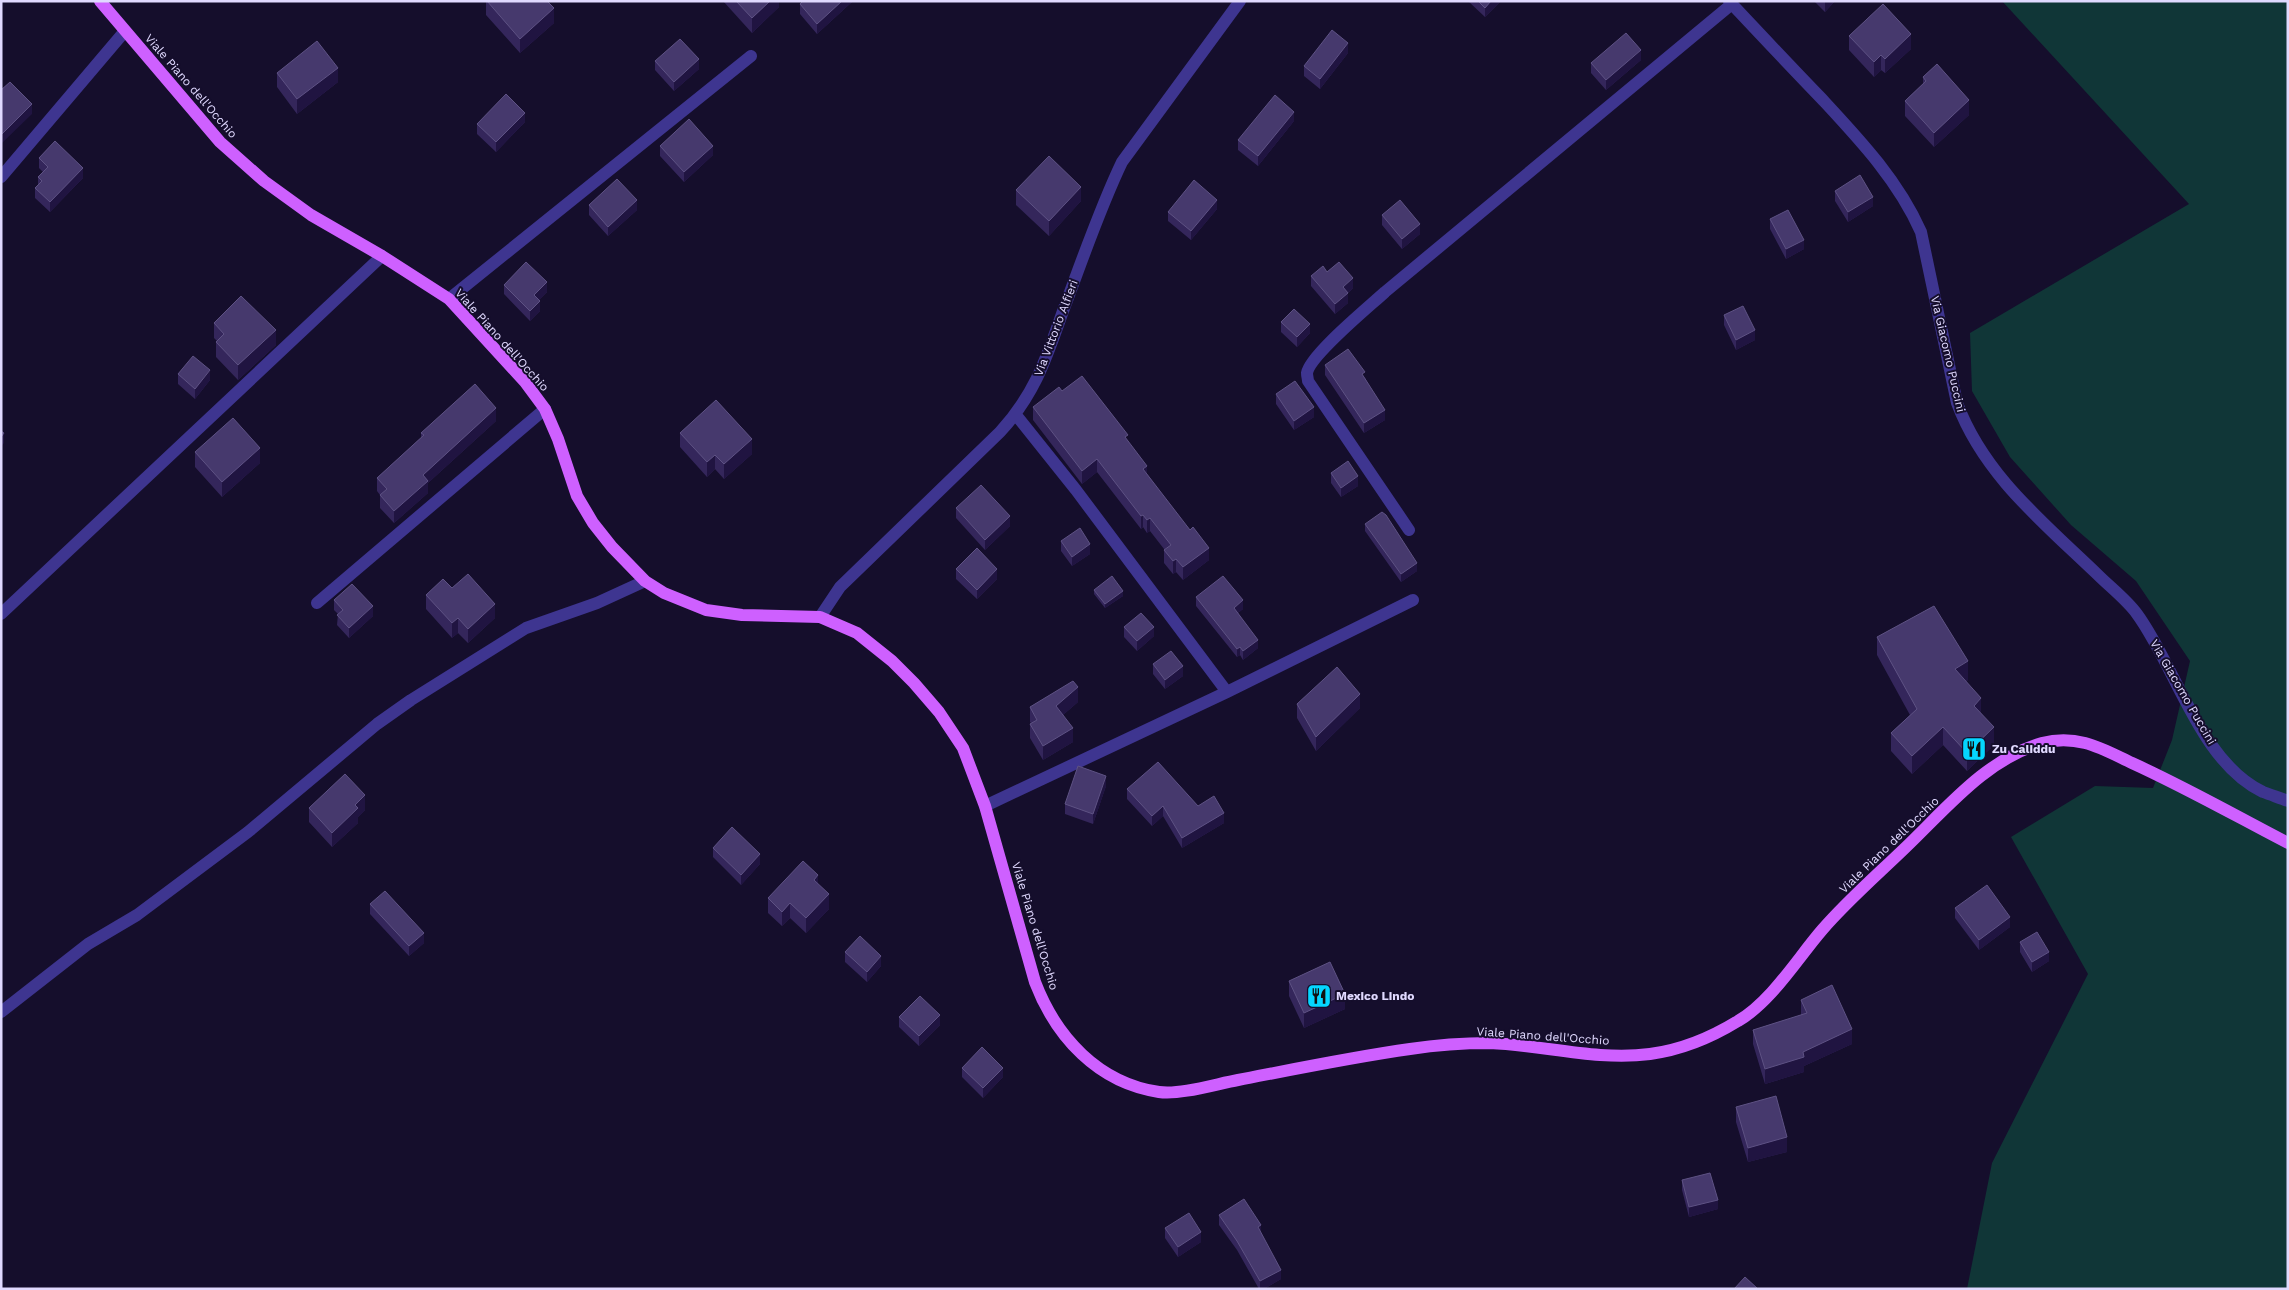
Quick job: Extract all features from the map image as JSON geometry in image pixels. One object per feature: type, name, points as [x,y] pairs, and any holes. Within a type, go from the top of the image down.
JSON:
[{"type":"main road","name":"Viale Piano dell'Occhio","points":[[100,1],[220,142],[264,181],[311,215],[382,256],[449,299],[525,382],[545,409],[577,496],[593,523],[612,547],[645,581],[664,593],[706,610],[742,615],[820,616],[857,633],[892,661],[939,712],[963,748],[985,806],[1035,982],[1044,1006],[1072,1046],[1087,1059],[1124,1083],[1163,1093],[1415,1048],[1489,1043],[1590,1054],[1650,1054],[1683,1046],[1714,1034],[1742,1019],[1765,999],[1824,927],[1847,903],[1982,775],[2009,758],[2040,743],[2064,739],[2089,744],[2149,771],[2288,843]]},
{"type":"street","name":"Via Vittorio Alfieri","points":[[820,616],[840,587],[1016,415],[1031,393],[1047,356],[1109,189],[1122,162],[1240,1]]},
{"type":"street","points":[[1409,530],[1308,381],[1307,373],[1313,362],[1353,320],[1385,292],[1731,3]]},
{"type":"street","name":"Via Giacomo Puccini","points":[[1731,3],[1868,150],[1902,194],[1912,211],[1921,232],[1958,403],[1966,427],[1977,447],[2012,491],[2136,613],[2206,736],[2221,757],[2240,776],[2262,791],[2288,801]]},
{"type":"street","points":[[1,177],[125,31]]},
{"type":"street","points":[[449,299],[751,56]]},
{"type":"street","points":[[1,614],[382,256]]},
{"type":"street","points":[[318,603],[545,409]]},
{"type":"street","points":[[1016,415],[1076,490],[1227,692]]},
{"type":"street","points":[[1,1012],[88,944],[137,915],[240,838],[376,724],[411,700],[526,628],[597,603],[645,581]]},
{"type":"street","points":[[985,806],[1227,692],[1413,600]]},
{"type":"green space","points":[[2002,1],[2288,1],[2288,1289],[1967,1289],[1992,1163],[2088,974],[2011,837],[2095,786],[2153,788],[2172,740],[2190,661],[2136,581],[2071,525],[2010,457],[1972,391],[1970,333],[2189,204]]},
{"type":"building","points":[[487,1],[547,1],[554,8],[520,39]]},
{"type":"building","points":[[736,1],[770,1],[752,18]]},
{"type":"building","points":[[803,1],[842,1],[817,24],[800,4]]},
{"type":"building","points":[[1478,1],[1491,1],[1485,8]]},
{"type":"building","points":[[1883,4],[1911,34],[1885,59],[1881,55],[1874,62],[1849,36]]},
{"type":"building","points":[[1332,30],[1348,43],[1320,79],[1304,66]]},
{"type":"building","points":[[1626,33],[1641,50],[1606,80],[1591,63]]},
{"type":"building","points":[[680,39],[699,59],[674,82],[655,61]]},
{"type":"building","points":[[317,41],[338,68],[297,99],[277,73]]},
{"type":"building","points":[[1937,64],[1969,100],[1934,133],[1905,101],[1926,81],[1923,77]]},
{"type":"building","points":[[10,82],[32,104],[1,135],[1,90]]},
{"type":"building","points":[[506,94],[525,113],[496,142],[477,124]]},
{"type":"building","points":[[1275,95],[1294,112],[1258,156],[1238,140]]},
{"type":"building","points":[[689,119],[713,146],[684,172],[660,146]]},
{"type":"building","points":[[55,141],[83,168],[50,202],[35,188],[42,181],[38,177],[48,167],[39,158]]},
{"type":"building","points":[[1049,156],[1081,187],[1049,221],[1016,190]]},
{"type":"building","points":[[1860,175],[1873,197],[1848,212],[1835,191]]},
{"type":"building","points":[[617,179],[637,200],[608,227],[589,205]]},
{"type":"building","points":[[1194,180],[1217,200],[1191,231],[1168,212]]},
{"type":"building","points":[[1400,200],[1420,224],[1402,239],[1382,215]]},
{"type":"building","points":[[1788,210],[1804,240],[1786,249],[1770,219]]},
{"type":"building","points":[[526,262],[547,282],[534,295],[540,301],[530,311],[504,285]]},
{"type":"building","points":[[1339,262],[1353,278],[1343,287],[1348,293],[1335,304],[1311,276],[1323,266],[1327,272]]},
{"type":"building","points":[[241,296],[276,330],[238,365],[216,342],[224,334],[214,323]]},
{"type":"building","points":[[1743,306],[1755,330],[1736,340],[1724,315]]},
{"type":"building","points":[[1294,309],[1310,324],[1297,337],[1281,322]]},
{"type":"building","points":[[1348,349],[1365,372],[1362,374],[1385,410],[1364,423],[1325,365]]},
{"type":"building","points":[[193,356],[210,370],[195,389],[178,374]]},
{"type":"building","points":[[1082,376],[1128,435],[1125,437],[1147,466],[1143,469],[1190,530],[1193,527],[1209,548],[1183,567],[1176,559],[1173,561],[1164,550],[1171,545],[1150,518],[1147,520],[1143,515],[1141,516],[1097,459],[1082,471],[1033,407],[1059,387],[1062,391]]},
{"type":"building","points":[[1295,381],[1314,407],[1294,421],[1276,394]]},
{"type":"building","points":[[475,384],[496,408],[423,475],[428,481],[394,511],[380,495],[387,489],[377,478],[424,435],[421,433]]},
{"type":"building","points":[[716,400],[752,439],[724,464],[715,455],[707,462],[680,433]]},
{"type":"building","points":[[233,418],[260,448],[222,482],[195,452]]},
{"type":"building","points":[[1348,461],[1358,476],[1341,488],[1331,473]]},
{"type":"building","points":[[981,485],[1010,516],[985,540],[956,508]]},
{"type":"building","points":[[1382,512],[1386,515],[1417,563],[1401,574],[1365,524]]},
{"type":"building","points":[[1080,528],[1090,544],[1072,557],[1061,541]]},
{"type":"building","points":[[977,548],[997,569],[977,590],[956,569]]},
{"type":"building","points":[[468,574],[495,604],[468,629],[458,618],[452,623],[426,595],[443,579],[452,588]]},
{"type":"building","points":[[1112,576],[1123,591],[1105,604],[1094,590]]},
{"type":"building","points":[[1223,576],[1243,600],[1234,608],[1258,640],[1243,651],[1240,647],[1237,649],[1196,597]]},
{"type":"building","points":[[352,584],[373,606],[349,628],[337,615],[343,610],[334,600]]},
{"type":"building","points":[[1934,606],[1968,661],[1955,669],[1981,698],[1974,706],[1994,727],[1967,753],[1943,727],[1912,756],[1891,733],[1917,709],[1877,637]]},
{"type":"building","points":[[1141,613],[1154,627],[1137,641],[1124,627]]},
{"type":"building","points":[[1171,651],[1183,666],[1165,680],[1153,664]]},
{"type":"building","points":[[1337,667],[1360,694],[1316,737],[1297,704]]},
{"type":"building","points":[[1073,681],[1078,687],[1056,706],[1073,728],[1043,746],[1030,724],[1037,720],[1030,707]]},
{"type":"building","points":[[1158,762],[1198,806],[1214,796],[1224,813],[1182,838],[1163,806],[1152,816],[1127,789]]},
{"type":"building","points":[[1078,766],[1106,776],[1093,814],[1065,804]]},
{"type":"building","points":[[345,774],[365,795],[355,805],[358,808],[332,833],[309,808]]},
{"type":"building","points":[[732,827],[760,854],[741,875],[713,848]]},
{"type":"building","points":[[803,861],[818,875],[814,880],[829,894],[806,918],[790,903],[782,912],[768,898]]},
{"type":"building","points":[[1987,885],[2010,917],[1979,940],[1955,908]]},
{"type":"building","points":[[385,891],[424,933],[409,946],[370,904]]},
{"type":"building","points":[[2037,932],[2049,952],[2032,962],[2020,942]]},
{"type":"building","points":[[860,936],[881,956],[867,972],[845,952]]},
{"type":"building","points":[[1330,962],[1345,994],[1304,1013],[1289,981]]},
{"type":"building","points":[[1832,985],[1852,1029],[1803,1052],[1804,1057],[1765,1069],[1753,1030],[1807,1013],[1801,1000]]},
{"type":"building","points":[[920,996],[940,1015],[919,1036],[899,1017]]},
{"type":"building","points":[[982,1047],[1003,1068],[983,1088],[962,1068]]},
{"type":"building","points":[[1776,1096],[1787,1137],[1748,1148],[1736,1107]]},
{"type":"building","points":[[1710,1173],[1718,1200],[1689,1207],[1682,1180]]},
{"type":"building","points":[[1244,1199],[1261,1225],[1258,1227],[1281,1270],[1260,1281],[1237,1241],[1219,1215]]},
{"type":"building","points":[[1189,1213],[1201,1232],[1178,1247],[1165,1228]]},
{"type":"building","points":[[1745,1277],[1758,1289],[1734,1289]]},
{"type":"place","name":"Zu Caliddu","points":[[1974,749]]},
{"type":"place","name":"Mexico Lindo","points":[[1319,996]]}]
